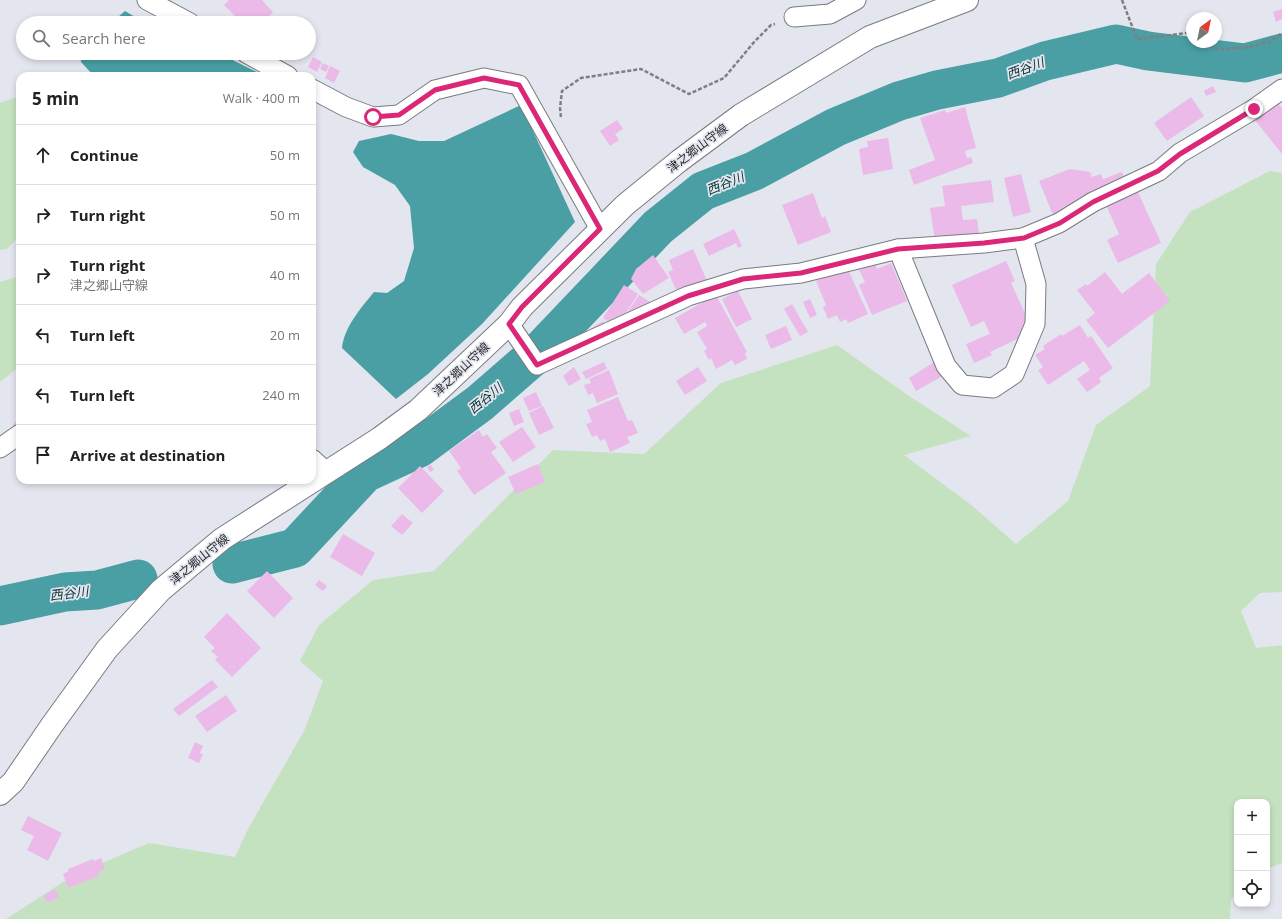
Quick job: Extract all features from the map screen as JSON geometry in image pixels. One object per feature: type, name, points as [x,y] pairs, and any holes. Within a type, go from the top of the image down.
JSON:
[{"type":"main road","name":"津之郷山守線","points":[[319,466],[380,438],[418,410],[509,324],[522,307],[625,206],[679,161],[741,115],[870,37],[967,0]]},
{"type":"main road","name":"津之郷山守線","points":[[0,794],[13,782],[107,648],[161,590],[222,539],[295,484]]},
{"type":"street","points":[[147,0],[177,16]]},
{"type":"street","points":[[794,17],[830,14],[856,0]]},
{"type":"street","points":[[259,60],[281,72]]},
{"type":"street","points":[[316,91],[346,107],[373,117],[399,115],[435,90],[484,78],[519,85],[600,229]]},
{"type":"street","points":[[509,324],[537,365],[688,296],[743,279],[801,273],[898,249],[984,243],[1024,238],[1060,223],[1093,202],[1158,171],[1180,154],[1254,109],[1282,89]]},
{"type":"street","points":[[898,249],[946,366],[962,385],[993,388],[1014,374],[1035,324],[1036,284],[1024,238]]},
{"type":"street","points":[[0,448],[16,437]]},
{"type":"path","points":[[1122,0],[1137,39],[1186,33]]},
{"type":"path","points":[[562,122],[560,108],[562,91],[581,78],[641,69],[689,94],[724,78],[755,41],[771,25],[794,17]]},
{"type":"path","points":[[1214,48],[1243,48],[1270,42],[1282,33]]},
{"type":"green space","points":[[16,97],[16,239],[7,249],[0,250],[0,103]]},
{"type":"green space","points":[[1270,171],[1282,173],[1282,592],[1260,593],[1241,611],[1256,648],[1282,645],[1282,863],[1270,868],[1270,799],[1234,799],[1234,896],[1231,899],[1230,919],[6,919],[74,875],[149,843],[235,857],[248,829],[304,731],[323,681],[300,661],[319,625],[373,580],[434,571],[553,450],[644,454],[721,383],[837,345],[909,396],[971,436],[904,455],[970,504],[1016,544],[1068,501],[1096,425],[1150,386],[1156,264],[1190,212]]},
{"type":"green space","points":[[16,277],[16,369],[0,382],[0,282]]},
{"type":"water","points":[[125,11],[133,16],[119,16]]},
{"type":"water","points":[[81,60],[232,60],[257,72],[90,72]]},
{"type":"water","points":[[521,105],[575,222],[482,324],[428,374],[396,399],[342,348],[343,340],[350,325],[374,292],[387,293],[404,281],[414,248],[410,206],[395,185],[363,167],[353,152],[359,141],[391,134],[419,141],[444,141]]},
{"type":"building","points":[[229,0],[262,0],[273,12],[269,16],[235,16],[224,5]]},
{"type":"building","points":[[1282,9],[1282,19],[1276,22],[1273,12]]},
{"type":"building","points":[[316,59],[322,62],[317,72],[308,67],[312,60],[316,60]]},
{"type":"building","points":[[323,63],[329,66],[326,72],[320,69]]},
{"type":"building","points":[[330,66],[340,71],[334,83],[325,78]]},
{"type":"building","points":[[1213,86],[1216,92],[1206,96],[1204,91]]},
{"type":"building","points":[[1191,97],[1204,116],[1167,141],[1154,123]]},
{"type":"building","points":[[1278,103],[1282,108],[1282,154],[1255,120]]},
{"type":"building","points":[[965,107],[976,148],[965,151],[967,158],[971,157],[973,163],[914,185],[909,170],[935,160],[920,118],[945,110],[946,113]]},
{"type":"building","points":[[617,120],[623,129],[615,134],[619,140],[610,146],[600,131]]},
{"type":"building","points":[[888,138],[893,169],[863,175],[859,149],[868,147],[867,141]]},
{"type":"building","points":[[1070,169],[1090,172],[1092,177],[1101,174],[1103,179],[1122,172],[1125,179],[1079,199],[1080,202],[1053,215],[1039,181]]},
{"type":"building","points":[[1021,174],[1031,212],[1013,217],[1004,178]]},
{"type":"building","points":[[991,180],[994,202],[961,206],[963,220],[977,219],[979,234],[935,240],[930,208],[945,206],[942,186]]},
{"type":"building","points":[[1137,190],[1161,243],[1118,263],[1107,240],[1119,234],[1106,205]]},
{"type":"building","points":[[813,193],[822,218],[825,216],[831,232],[798,245],[782,205]]},
{"type":"building","points":[[734,229],[742,246],[738,248],[736,243],[709,256],[703,244]]},
{"type":"building","points":[[693,249],[708,283],[675,297],[673,291],[676,290],[668,272],[673,270],[669,260]]},
{"type":"building","points":[[653,255],[669,278],[643,294],[631,279],[636,269]]},
{"type":"building","points":[[1006,261],[1015,281],[1011,283],[1030,324],[1023,327],[1026,335],[990,352],[992,355],[974,363],[966,344],[990,334],[984,321],[971,327],[952,285]]},
{"type":"building","points":[[875,263],[877,269],[891,263],[907,301],[872,315],[859,285],[865,282],[859,270]]},
{"type":"building","points":[[847,267],[868,314],[848,323],[846,319],[840,322],[837,315],[828,319],[823,307],[826,305],[816,281]]},
{"type":"building","points":[[1105,272],[1122,294],[1149,273],[1170,301],[1108,348],[1086,320],[1095,313],[1077,290],[1086,284],[1087,286]]},
{"type":"building","points":[[624,285],[638,294],[621,321],[614,325],[603,318]]},
{"type":"building","points":[[738,291],[752,319],[736,327],[722,299]]},
{"type":"building","points":[[639,295],[655,305],[631,318],[627,313]]},
{"type":"building","points":[[716,295],[747,352],[745,353],[747,359],[735,365],[732,360],[716,369],[711,358],[709,360],[704,351],[707,349],[697,332],[707,326],[705,322],[684,334],[675,318]]},
{"type":"building","points":[[810,299],[817,315],[810,318],[803,302]]},
{"type":"building","points":[[792,304],[808,332],[800,336],[784,309]]},
{"type":"building","points":[[603,321],[608,328],[574,339]]},
{"type":"building","points":[[1080,325],[1088,338],[1091,336],[1113,368],[1099,378],[1101,382],[1087,392],[1077,379],[1090,370],[1084,361],[1048,385],[1038,370],[1043,367],[1035,355],[1045,349],[1043,346],[1061,334],[1062,336]]},
{"type":"building","points":[[786,326],[792,340],[771,349],[765,335]]},
{"type":"building","points":[[936,361],[944,375],[916,391],[909,378]]},
{"type":"building","points":[[604,362],[607,369],[586,379],[582,372]]},
{"type":"building","points":[[574,367],[581,379],[569,386],[563,376]]},
{"type":"building","points":[[698,367],[707,381],[685,395],[676,381]]},
{"type":"building","points":[[609,370],[618,394],[597,403],[593,393],[588,395],[584,385],[591,383],[589,379]]},
{"type":"building","points":[[536,392],[542,406],[529,411],[523,398]]},
{"type":"building","points":[[618,397],[628,421],[632,420],[638,433],[627,437],[630,443],[610,452],[605,439],[600,441],[597,435],[592,437],[586,424],[592,422],[587,410]]},
{"type":"building","points":[[543,406],[554,428],[539,435],[529,413]]},
{"type":"building","points":[[519,409],[524,422],[514,426],[509,413]]},
{"type":"building","points":[[522,427],[536,447],[513,462],[499,442]]},
{"type":"building","points":[[479,430],[483,437],[487,434],[497,448],[491,452],[506,473],[474,495],[457,471],[461,468],[449,451]]},
{"type":"building","points":[[538,464],[545,482],[516,494],[508,477]]},
{"type":"building","points":[[431,465],[434,470],[430,472],[427,467]]},
{"type":"building","points":[[420,466],[444,491],[422,513],[398,488]]},
{"type":"building","points":[[402,514],[413,523],[402,535],[391,526]]},
{"type":"building","points":[[343,534],[375,553],[362,576],[330,557]]},
{"type":"building","points":[[267,571],[293,598],[274,618],[247,591]]},
{"type":"building","points":[[319,580],[327,586],[323,591],[315,585]]},
{"type":"building","points":[[227,613],[261,648],[232,677],[215,660],[218,657],[211,651],[215,648],[204,637]]},
{"type":"building","points":[[212,680],[218,687],[179,716],[173,709]]},
{"type":"building","points":[[226,695],[237,711],[207,732],[195,716]]},
{"type":"building","points":[[195,742],[203,746],[200,753],[203,754],[199,763],[188,758]]},
{"type":"building","points":[[28,816],[62,833],[48,861],[27,850],[34,836],[21,830]]},
{"type":"building","points":[[101,858],[105,869],[98,872],[99,876],[68,888],[63,874],[69,871],[68,869],[93,859],[94,861]]},
{"type":"building","points":[[55,889],[59,897],[48,903],[43,896]]},
{"type":"waterway","name":"西谷川","points":[[232,564],[295,548],[365,473],[419,448],[480,403],[542,349],[658,227],[703,191],[754,171],[836,127],[899,101],[937,90],[998,78],[1045,61],[1116,44],[1148,51],[1245,63],[1282,53]]},
{"type":"waterway","name":"西谷川","points":[[0,606],[65,592],[97,590],[138,579]]},
{"type":"route","points":[[373,117],[399,115],[435,90],[484,78],[519,85],[600,229],[522,307],[509,324],[537,365],[688,296],[743,279],[801,273],[898,249],[984,243],[1024,238],[1060,223],[1093,202],[1158,171],[1180,154],[1254,109]]}]
